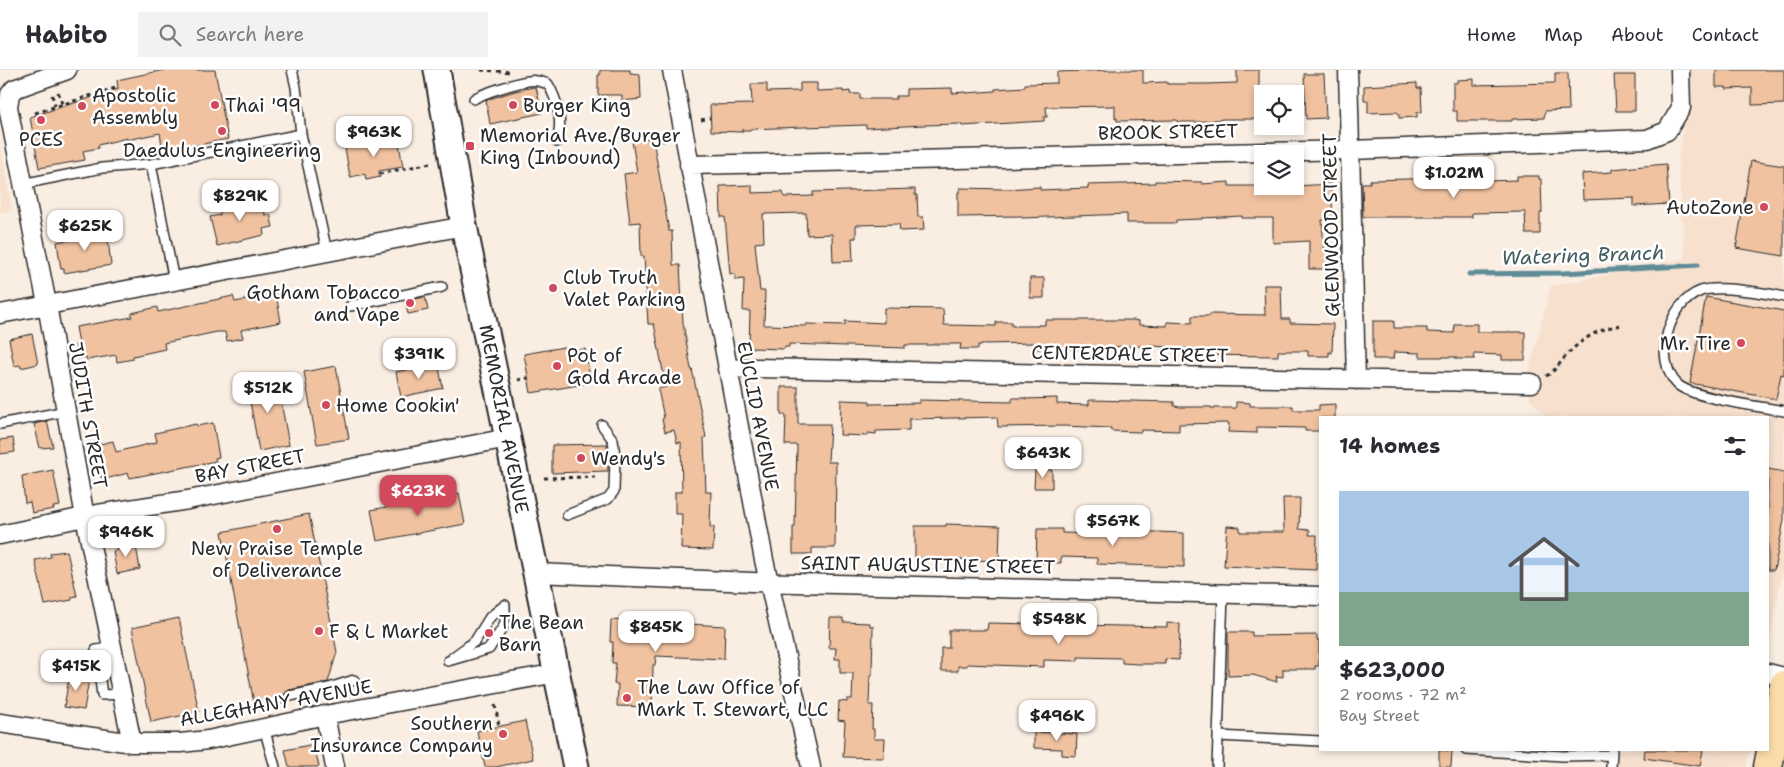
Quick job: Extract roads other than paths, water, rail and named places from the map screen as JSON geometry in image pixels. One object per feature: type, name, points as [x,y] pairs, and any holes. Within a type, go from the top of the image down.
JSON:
[{"type":"main road","name":"MEMORIAL AVENUE","points":[[437,70],[464,226],[576,767]]},
{"type":"main road","points":[[1768,767],[1784,685]]},
{"type":"street","name":"JUDITH STREET","points":[[67,70],[14,89],[10,94],[8,106],[47,306],[85,517],[132,743]]},
{"type":"street","name":"EUCLID AVENUE","points":[[672,70],[764,560],[811,767]]},
{"type":"street","name":"GLENWOOD STREET","points":[[1348,70],[1356,380]]},
{"type":"street","name":"BROOK STREET","points":[[689,165],[1350,150],[1647,139],[1667,131],[1681,108],[1680,70]]},
{"type":"street","points":[[0,314],[464,226]]},
{"type":"street","name":"CENTERDALE STREET","points":[[727,369],[763,368],[1356,380],[1535,380]]},
{"type":"street","name":"BAY STREET","points":[[0,535],[85,517],[198,498],[508,438]]},
{"type":"street","name":"SAINT AUGUSTINE STREET","points":[[536,573],[770,582],[1319,596]]},
{"type":"street","name":"ALLEGHANY AVENUE","points":[[0,723],[132,743],[190,742],[208,740],[325,715],[557,673]]},
{"type":"street","points":[[1769,673],[1784,677]]},
{"type":"street","points":[[325,715],[335,767]]},
{"type":"lane","points":[[292,70],[296,87],[301,134],[327,252]]},
{"type":"lane","points":[[474,99],[489,92],[528,81],[538,80],[548,84],[554,95],[559,118],[560,132],[557,142]]},
{"type":"lane","points":[[22,184],[102,168],[151,164],[301,134]]},
{"type":"lane","points":[[151,164],[174,281]]},
{"type":"lane","points":[[350,306],[442,287]]},
{"type":"lane","points":[[1784,297],[1772,294],[1715,289],[1702,290],[1689,297],[1679,308],[1671,324],[1666,341],[1667,370],[1678,386],[1698,394],[1784,411]]},
{"type":"lane","points":[[0,424],[66,411]]},
{"type":"lane","points":[[567,515],[608,499],[614,491],[615,456],[613,440],[602,425]]},
{"type":"lane","points":[[1217,767],[1223,594]]},
{"type":"lane","points":[[505,605],[505,624],[489,649],[448,661],[475,641],[490,617],[505,605]]},
{"type":"lane","points":[[290,696],[329,688],[354,680]]},
{"type":"lane","points":[[264,728],[275,767]]},
{"type":"lane","points":[[1218,736],[1319,740]]},
{"type":"lane","points":[[1482,751],[1564,756],[1612,752],[1611,767]]},
{"type":"waterway","name":"Watering Branch","points":[[1469,274],[1563,273],[1698,265]]},
{"type":"place","name":"Thai '99","points":[[215,105]]},
{"type":"place","name":"Burger King","points":[[513,105]]},
{"type":"place","name":"Apostolic Assembly","points":[[82,106]]},
{"type":"place","name":"PCES","points":[[41,120]]},
{"type":"place","name":"Daedulus Engineering","points":[[222,131]]},
{"type":"place","name":"Memorial Ave./Burger King (Inbound)","points":[[470,146]]},
{"type":"place","name":"AutoZone","points":[[1764,207]]},
{"type":"place","name":"Club Truth Valet Parking","points":[[553,288]]},
{"type":"place","name":"Gotham Tobacco and Vape","points":[[410,303]]},
{"type":"place","name":"Mr. Tire","points":[[1741,343]]},
{"type":"place","name":"Pot of Gold Arcade","points":[[557,366]]},
{"type":"place","name":"Home Cookin'","points":[[326,405]]},
{"type":"place","name":"Wendy's","points":[[581,458]]},
{"type":"place","name":"New Praise Temple of Deliverance","points":[[277,529]]},
{"type":"place","name":"F & L Market","points":[[319,631]]},
{"type":"place","name":"The Bean Barn","points":[[489,633]]},
{"type":"place","name":"The Law Office of Mark T. Stewart, LLC","points":[[627,698]]},
{"type":"place","name":"Southern Insurance Company","points":[[503,734]]}]
